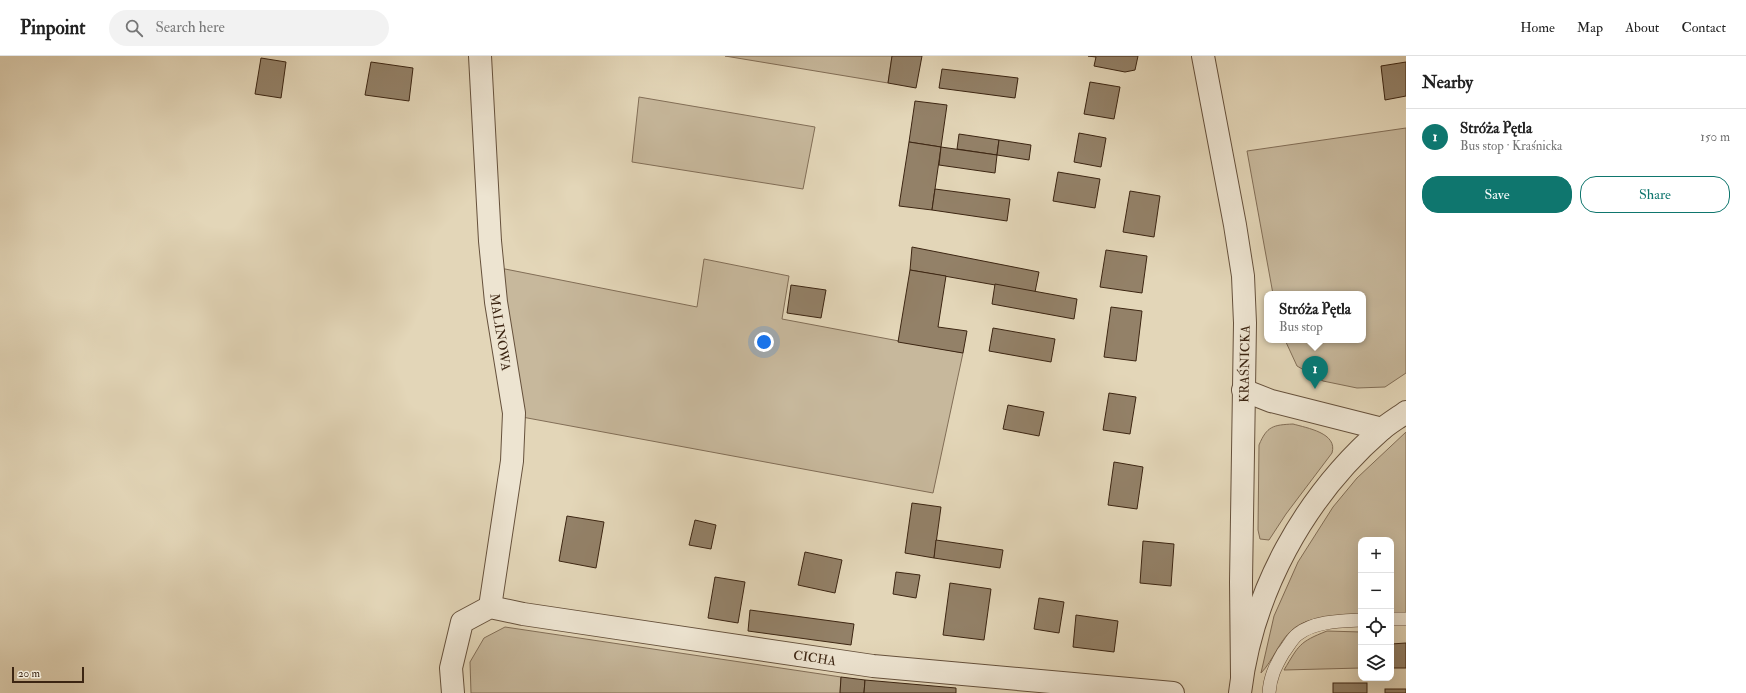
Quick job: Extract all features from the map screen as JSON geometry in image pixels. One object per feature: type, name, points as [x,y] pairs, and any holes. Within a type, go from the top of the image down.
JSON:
[{"type":"street","name":"MALINOWA","points":[[480,56],[490,241],[496,302],[514,413],[512,461],[490,607]]},
{"type":"street","name":"KRAŚNICKA","points":[[1203,56],[1235,226],[1242,276],[1245,323],[1243,390],[1241,685]]},
{"type":"street","points":[[1243,390],[1271,401],[1382,429]]},
{"type":"street","name":"KRAŚNICKA","points":[[1241,685],[1248,648],[1265,593],[1289,544],[1305,516],[1327,487],[1382,429],[1406,412]]},
{"type":"street","points":[[453,693],[451,668],[462,622],[490,607]]},
{"type":"street","name":"CICHA","points":[[490,607],[523,614],[873,666],[1173,693]]},
{"type":"lane","points":[[1394,619],[1406,619]]},
{"type":"lane","points":[[1269,693],[1270,677],[1275,666],[1297,634],[1315,626],[1340,621],[1358,620]]},
{"type":"shaded area","points":[[725,56],[892,56],[888,83]]},
{"type":"shaded area","points":[[639,97],[815,127],[803,189],[632,162]]},
{"type":"shaded area","points":[[1406,128],[1406,373],[1385,387],[1357,388],[1323,381],[1297,366],[1286,343],[1366,343],[1366,291],[1272,291],[1247,151]]},
{"type":"shaded area","points":[[704,259],[789,276],[782,319],[963,353],[933,493],[522,417],[500,268],[697,307]]},
{"type":"shaded area","points":[[1293,424],[1320,432],[1326,436],[1333,446],[1332,453],[1286,514],[1269,540],[1260,539],[1258,530],[1259,445],[1268,430],[1280,425]]},
{"type":"shaded area","points":[[1406,432],[1406,613],[1394,613],[1394,537],[1358,537],[1358,614],[1325,617],[1298,625],[1283,640],[1261,673],[1274,616],[1298,562],[1333,507],[1357,478]]},
{"type":"shaded area","points":[[505,627],[841,677],[840,693],[471,693],[470,662],[484,638]]},
{"type":"shaded area","points":[[1327,631],[1358,632],[1358,668],[1284,670],[1301,645],[1311,638]]},
{"type":"building","points":[[892,56],[922,56],[916,88],[888,83]]},
{"type":"building","points":[[1088,56],[1138,56],[1135,70],[1125,72],[1094,66],[1096,57]]},
{"type":"building","points":[[261,58],[286,62],[281,98],[255,94]]},
{"type":"building","points":[[371,62],[413,68],[409,101],[365,95]]},
{"type":"building","points":[[1406,62],[1406,96],[1385,100],[1381,66]]},
{"type":"building","points":[[942,69],[1018,78],[1015,98],[939,88]]},
{"type":"building","points":[[1090,82],[1120,87],[1114,119],[1084,114]]},
{"type":"building","points":[[915,101],[947,105],[941,147],[909,142]]},
{"type":"building","points":[[1079,133],[1106,138],[1101,167],[1074,162]]},
{"type":"building","points":[[959,134],[999,140],[997,155],[957,149]]},
{"type":"building","points":[[999,140],[1031,145],[1029,160],[997,155]]},
{"type":"building","points":[[909,142],[941,147],[932,210],[899,206]]},
{"type":"building","points":[[941,147],[997,155],[995,173],[939,165]]},
{"type":"building","points":[[1058,172],[1100,179],[1095,208],[1053,201]]},
{"type":"building","points":[[935,189],[1010,199],[1007,221],[932,210]]},
{"type":"building","points":[[1130,191],[1160,196],[1154,237],[1123,232]]},
{"type":"building","points":[[912,247],[1039,272],[1035,292],[910,270]]},
{"type":"building","points":[[1106,250],[1147,256],[1142,293],[1100,287]]},
{"type":"building","points":[[910,270],[946,276],[938,327],[967,331],[963,353],[898,342]]},
{"type":"building","points":[[995,284],[1077,299],[1074,319],[992,304]]},
{"type":"building","points":[[791,285],[826,290],[821,318],[787,313]]},
{"type":"building","points":[[1111,307],[1142,311],[1136,361],[1104,357]]},
{"type":"building","points":[[993,328],[1055,339],[1051,362],[989,351]]},
{"type":"building","points":[[1109,393],[1136,397],[1130,434],[1103,430]]},
{"type":"building","points":[[1008,405],[1044,412],[1039,436],[1003,429]]},
{"type":"building","points":[[1114,462],[1143,467],[1137,509],[1108,505]]},
{"type":"building","points":[[912,503],[941,507],[934,558],[905,553]]},
{"type":"building","points":[[567,516],[604,522],[596,568],[559,561]]},
{"type":"building","points":[[695,520],[716,525],[711,549],[689,545]]},
{"type":"building","points":[[936,540],[1003,550],[1000,568],[934,558]]},
{"type":"building","points":[[1143,541],[1174,544],[1171,586],[1140,583]]},
{"type":"building","points":[[805,552],[842,560],[835,593],[798,585]]},
{"type":"building","points":[[896,572],[920,575],[916,598],[893,594]]},
{"type":"building","points":[[715,577],[745,582],[738,623],[708,618]]},
{"type":"building","points":[[950,583],[991,589],[984,640],[943,635]]},
{"type":"building","points":[[1039,598],[1064,602],[1059,633],[1034,629]]},
{"type":"building","points":[[750,610],[854,624],[851,645],[748,631]]},
{"type":"building","points":[[1076,615],[1118,621],[1114,652],[1073,647]]},
{"type":"building","points":[[1406,643],[1406,668],[1394,668],[1394,644]]},
{"type":"building","points":[[841,677],[865,680],[864,693],[840,693]]},
{"type":"building","points":[[865,680],[956,688],[956,693],[864,693]]},
{"type":"building","points":[[1333,683],[1367,683],[1367,693],[1333,693]]},
{"type":"building","points":[[1385,689],[1406,689],[1406,693],[1385,693]]},
{"type":"place","name":"Stróża Pętla","points":[[1315,389]]}]
